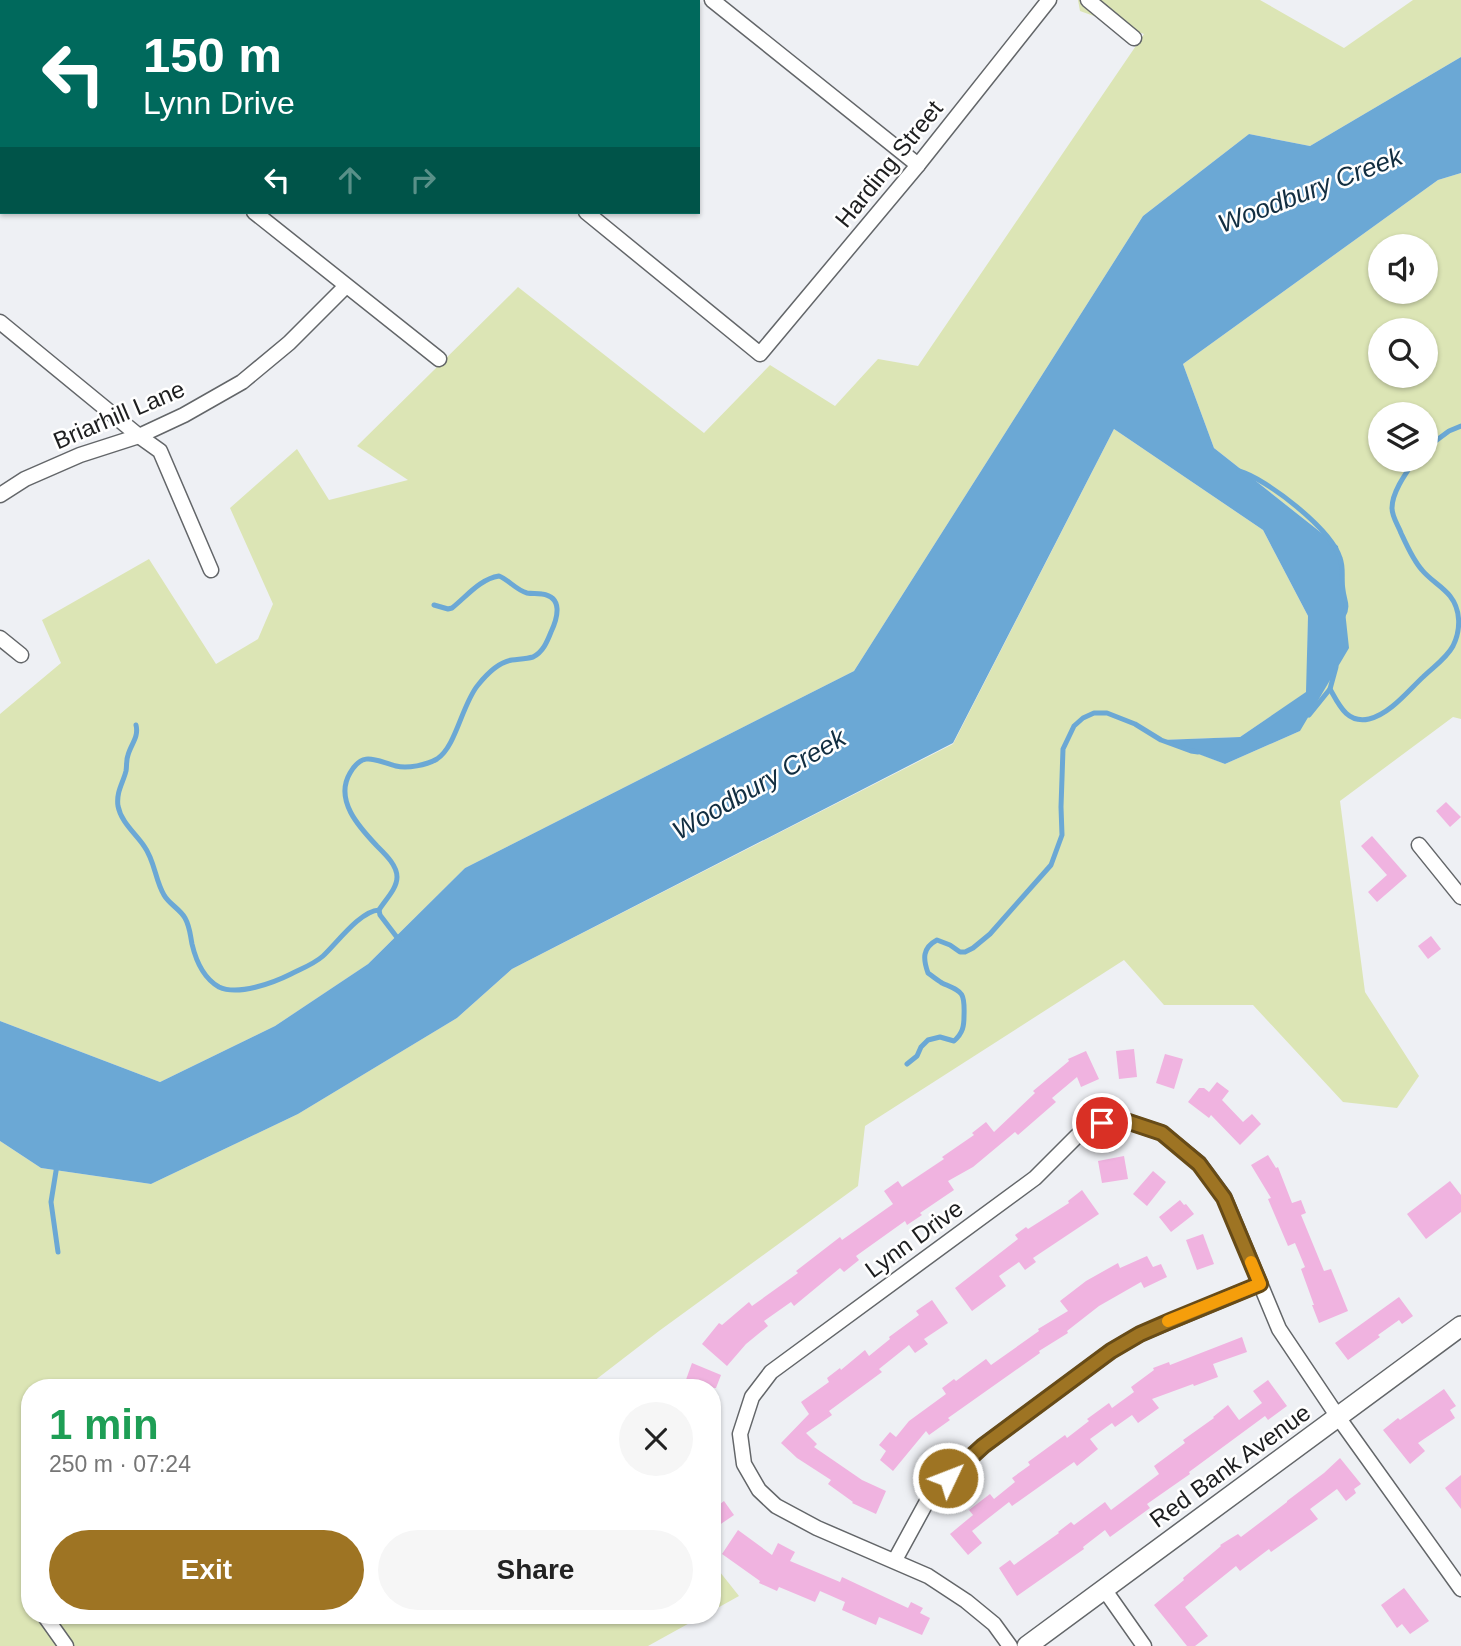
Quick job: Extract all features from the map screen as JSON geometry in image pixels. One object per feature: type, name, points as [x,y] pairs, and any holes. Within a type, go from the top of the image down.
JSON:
[{"type":"street","points":[[712,0],[918,165]]},
{"type":"street","name":"Harding Street","points":[[588,214],[760,354],[918,165],[1049,0]]},
{"type":"street","points":[[1088,0],[1134,38]]},
{"type":"street","points":[[256,214],[439,359]]},
{"type":"street","name":"Briarhill Lane","points":[[0,495],[25,479],[80,455],[139,436],[184,415],[242,382],[289,343],[346,286]]},
{"type":"street","points":[[0,322],[160,451],[211,570]]},
{"type":"street","points":[[0,638],[21,655]]},
{"type":"street","points":[[1419,845],[1461,897]]},
{"type":"street","name":"Lynn Drive","points":[[1010,1646],[994,1624],[967,1601],[928,1576],[817,1528],[776,1506],[759,1490],[744,1464],[740,1434],[752,1398],[771,1372],[1035,1178],[1085,1128],[1120,1119],[1162,1133],[1199,1164],[1224,1198],[1279,1329],[1338,1417],[1461,1589]]},
{"type":"street","points":[[895,1560],[931,1494],[983,1446],[1111,1351],[1140,1334],[1260,1284]]},
{"type":"street","name":"Red Bank Avenue","points":[[1027,1646],[1461,1326]]},
{"type":"street","points":[[1104,1589],[1144,1646]]},
{"type":"street","points":[[50,1624],[66,1646]]},
{"type":"green space","points":[[1078,0],[1260,0],[1344,48],[1413,0],[1461,0],[1461,57],[1310,146],[1249,134],[1143,216],[854,671],[465,868],[368,964],[275,1026],[160,1082],[0,1021],[0,714],[61,663],[42,620],[149,559],[216,664],[258,639],[273,604],[230,508],[297,449],[329,500],[408,480],[357,446],[518,287],[704,433],[770,365],[835,406],[878,359],[918,366],[1144,34],[1080,11]]},
{"type":"green space","points":[[1461,173],[1461,719],[1453,717],[1340,801],[1365,992],[1419,1076],[1397,1108],[1343,1102],[1253,1005],[1164,1005],[1124,960],[865,1126],[858,1186],[597,1379],[21,1379],[21,1624],[688,1624],[648,1646],[0,1646],[0,1141],[41,1168],[151,1184],[298,1114],[457,1018],[512,969],[953,744],[1114,429],[1263,530],[1308,616],[1307,692],[1240,737],[1164,740],[1225,764],[1300,731],[1338,546],[1214,448],[1183,364],[1438,180]]},
{"type":"green space","points":[[721,1573],[739,1596],[721,1606]]},
{"type":"water","name":"Woodbury Creek","points":[[1461,57],[1461,173],[1438,180],[1183,364],[1214,448],[1338,546],[1349,648],[1300,731],[1225,764],[1161,740],[1240,737],[1306,692],[1308,616],[1263,530],[1114,429],[953,743],[512,969],[457,1018],[298,1114],[151,1184],[41,1168],[0,1141],[0,1021],[160,1082],[275,1026],[368,964],[465,868],[854,671],[1143,216],[1249,134],[1310,146]]},
{"type":"building","points":[[1446,802],[1461,817],[1450,827],[1436,811]]},
{"type":"building","points":[[1372,836],[1407,876],[1377,902],[1368,892],[1387,875],[1361,846]]},
{"type":"building","points":[[1431,936],[1441,949],[1428,959],[1418,946]]},
{"type":"building","points":[[1134,1049],[1137,1077],[1119,1079],[1116,1051]]},
{"type":"building","points":[[1086,1051],[1099,1079],[1081,1087],[1077,1077],[1052,1098],[1056,1102],[1018,1135],[1015,1132],[973,1167],[948,1181],[954,1190],[920,1213],[922,1215],[907,1225],[905,1221],[856,1256],[859,1260],[844,1272],[840,1268],[794,1306],[791,1302],[764,1321],[768,1326],[746,1344],[727,1366],[702,1344],[719,1323],[722,1325],[749,1302],[752,1306],[798,1273],[796,1271],[840,1237],[842,1240],[893,1204],[884,1191],[898,1181],[902,1187],[944,1159],[942,1157],[974,1135],[972,1133],[986,1122],[994,1132],[1035,1093],[1033,1091],[1069,1061],[1068,1059]]},
{"type":"building","points":[[1165,1054],[1183,1059],[1174,1089],[1156,1083]]},
{"type":"building","points":[[1217,1082],[1229,1091],[1222,1100],[1243,1122],[1252,1114],[1261,1124],[1240,1145],[1211,1115],[1209,1118],[1188,1102],[1199,1088],[1209,1092]]},
{"type":"building","points":[[1268,1155],[1276,1168],[1278,1167],[1292,1203],[1301,1200],[1306,1213],[1301,1215],[1324,1271],[1331,1269],[1348,1311],[1319,1323],[1301,1269],[1305,1267],[1295,1243],[1288,1246],[1268,1199],[1271,1198],[1251,1165]]},
{"type":"building","points":[[1124,1156],[1128,1179],[1102,1183],[1098,1161]]},
{"type":"building","points":[[1153,1171],[1166,1182],[1147,1206],[1133,1194]]},
{"type":"building","points":[[1450,1181],[1461,1195],[1461,1212],[1426,1239],[1407,1214]]},
{"type":"building","points":[[1082,1190],[1099,1214],[1033,1258],[1036,1262],[1025,1270],[1019,1262],[999,1276],[1006,1286],[972,1311],[955,1288],[1018,1239],[1015,1235],[1069,1203],[1068,1201]]},
{"type":"building","points":[[1180,1200],[1194,1214],[1171,1232],[1159,1217]]},
{"type":"building","points":[[1203,1234],[1214,1264],[1197,1270],[1186,1240]]},
{"type":"building","points":[[1147,1256],[1153,1267],[1161,1264],[1167,1277],[1144,1288],[1141,1282],[1099,1306],[1067,1331],[1068,1333],[948,1418],[950,1420],[929,1435],[926,1431],[893,1471],[880,1460],[886,1451],[879,1445],[890,1432],[896,1437],[909,1421],[946,1394],[942,1388],[986,1359],[991,1365],[1039,1331],[1038,1329],[1068,1311],[1060,1301],[1086,1281],[1118,1263],[1120,1268]]},
{"type":"building","points":[[1399,1297],[1413,1316],[1402,1324],[1399,1320],[1348,1360],[1335,1343]]},
{"type":"building","points":[[932,1300],[948,1323],[924,1339],[928,1344],[915,1353],[909,1345],[879,1369],[882,1372],[829,1411],[832,1415],[806,1433],[817,1444],[814,1447],[862,1480],[886,1491],[876,1514],[852,1503],[828,1484],[831,1480],[797,1458],[781,1443],[809,1414],[801,1402],[829,1382],[827,1378],[865,1350],[869,1356],[919,1315],[916,1311]]},
{"type":"building","points":[[1242,1337],[1247,1352],[1213,1364],[1218,1377],[1152,1399],[1159,1408],[1138,1423],[1132,1415],[1115,1427],[1112,1423],[1090,1439],[1098,1449],[1077,1466],[1074,1462],[1012,1506],[1009,1502],[972,1531],[982,1543],[968,1555],[950,1534],[973,1515],[969,1510],[990,1494],[994,1499],[1015,1482],[1012,1478],[1030,1465],[1028,1462],[1065,1435],[1067,1438],[1109,1403],[1112,1408],[1134,1392],[1131,1387],[1154,1370],[1153,1368],[1169,1362],[1170,1365]]},
{"type":"building","points":[[692,1363],[721,1375],[719,1379],[686,1379]]},
{"type":"building","points":[[1268,1380],[1287,1406],[1268,1420],[1265,1416],[1189,1472],[1190,1474],[1147,1504],[1150,1508],[1110,1537],[1105,1530],[1083,1547],[1084,1549],[1017,1596],[999,1568],[1010,1560],[1014,1565],[1071,1522],[1074,1525],[1105,1502],[1111,1510],[1159,1474],[1154,1466],[1228,1405],[1239,1420],[1262,1403],[1253,1391]]},
{"type":"building","points":[[1444,1389],[1456,1406],[1450,1410],[1455,1418],[1418,1443],[1425,1451],[1410,1464],[1383,1430]]},
{"type":"building","points":[[1340,1458],[1361,1484],[1354,1489],[1356,1493],[1346,1501],[1337,1489],[1310,1509],[1318,1519],[1271,1552],[1269,1549],[1240,1571],[1236,1566],[1185,1607],[1208,1636],[1195,1646],[1187,1646],[1154,1605],[1220,1545],[1238,1534],[1241,1537]]},
{"type":"building","points":[[1461,1475],[1461,1509],[1445,1488]]},
{"type":"building","points":[[724,1501],[734,1515],[721,1524],[721,1503]]},
{"type":"building","points":[[738,1530],[772,1555],[778,1543],[795,1552],[790,1561],[840,1582],[842,1577],[908,1608],[911,1602],[923,1608],[920,1613],[930,1618],[922,1635],[879,1617],[876,1625],[842,1610],[845,1602],[820,1591],[815,1602],[779,1587],[777,1591],[759,1583],[760,1581],[722,1554]]},
{"type":"building","points":[[1404,1588],[1429,1621],[1410,1634],[1402,1624],[1397,1628],[1381,1605]]},
{"type":"waterway","points":[[1438,439],[1461,426]]},
{"type":"waterway","points":[[1239,471],[1281,494],[1311,520],[1334,546],[1342,566],[1346,606],[1343,616]]},
{"type":"waterway","points":[[1330,689],[1340,707],[1349,716],[1361,720],[1377,716],[1398,701],[1443,659],[1456,640],[1459,620],[1454,602],[1416,562],[1393,515],[1394,496],[1407,472]]},
{"type":"waterway","points":[[136,725],[136,737],[127,757],[118,806],[125,822],[148,852],[164,895],[185,918],[198,963],[213,983],[227,989],[245,989],[275,981],[319,959],[364,916],[379,910],[395,886],[397,877],[393,864],[356,822],[347,803],[346,783],[355,766],[365,759],[406,767],[423,765],[437,759],[449,745],[478,685],[502,663],[533,657],[539,652],[548,639],[557,614],[556,603],[549,596],[523,592],[499,576],[480,584],[452,608],[434,605]]},
{"type":"waterway","points":[[1309,715],[1330,689],[1336,667]]},
{"type":"waterway","points":[[907,1064],[917,1056],[928,1040],[940,1037],[954,1041],[963,1026],[963,997],[961,993],[928,973],[925,963],[926,950],[937,940],[960,952],[973,948],[990,934],[1051,865],[1062,835],[1063,749],[1074,726],[1094,713],[1107,713],[1135,724],[1161,740],[1198,752]]},
{"type":"waterway","points":[[379,910],[399,940]]},
{"type":"waterway","points":[[57,1165],[51,1202],[58,1252]]},
{"type":"slow traffic","points":[[1168,1321],[1260,1284],[1251,1262]]},
{"type":"route","points":[[948,1478],[983,1446],[1111,1351],[1140,1334],[1260,1284],[1224,1198],[1199,1164],[1162,1133],[1120,1119],[1102,1123]]}]
